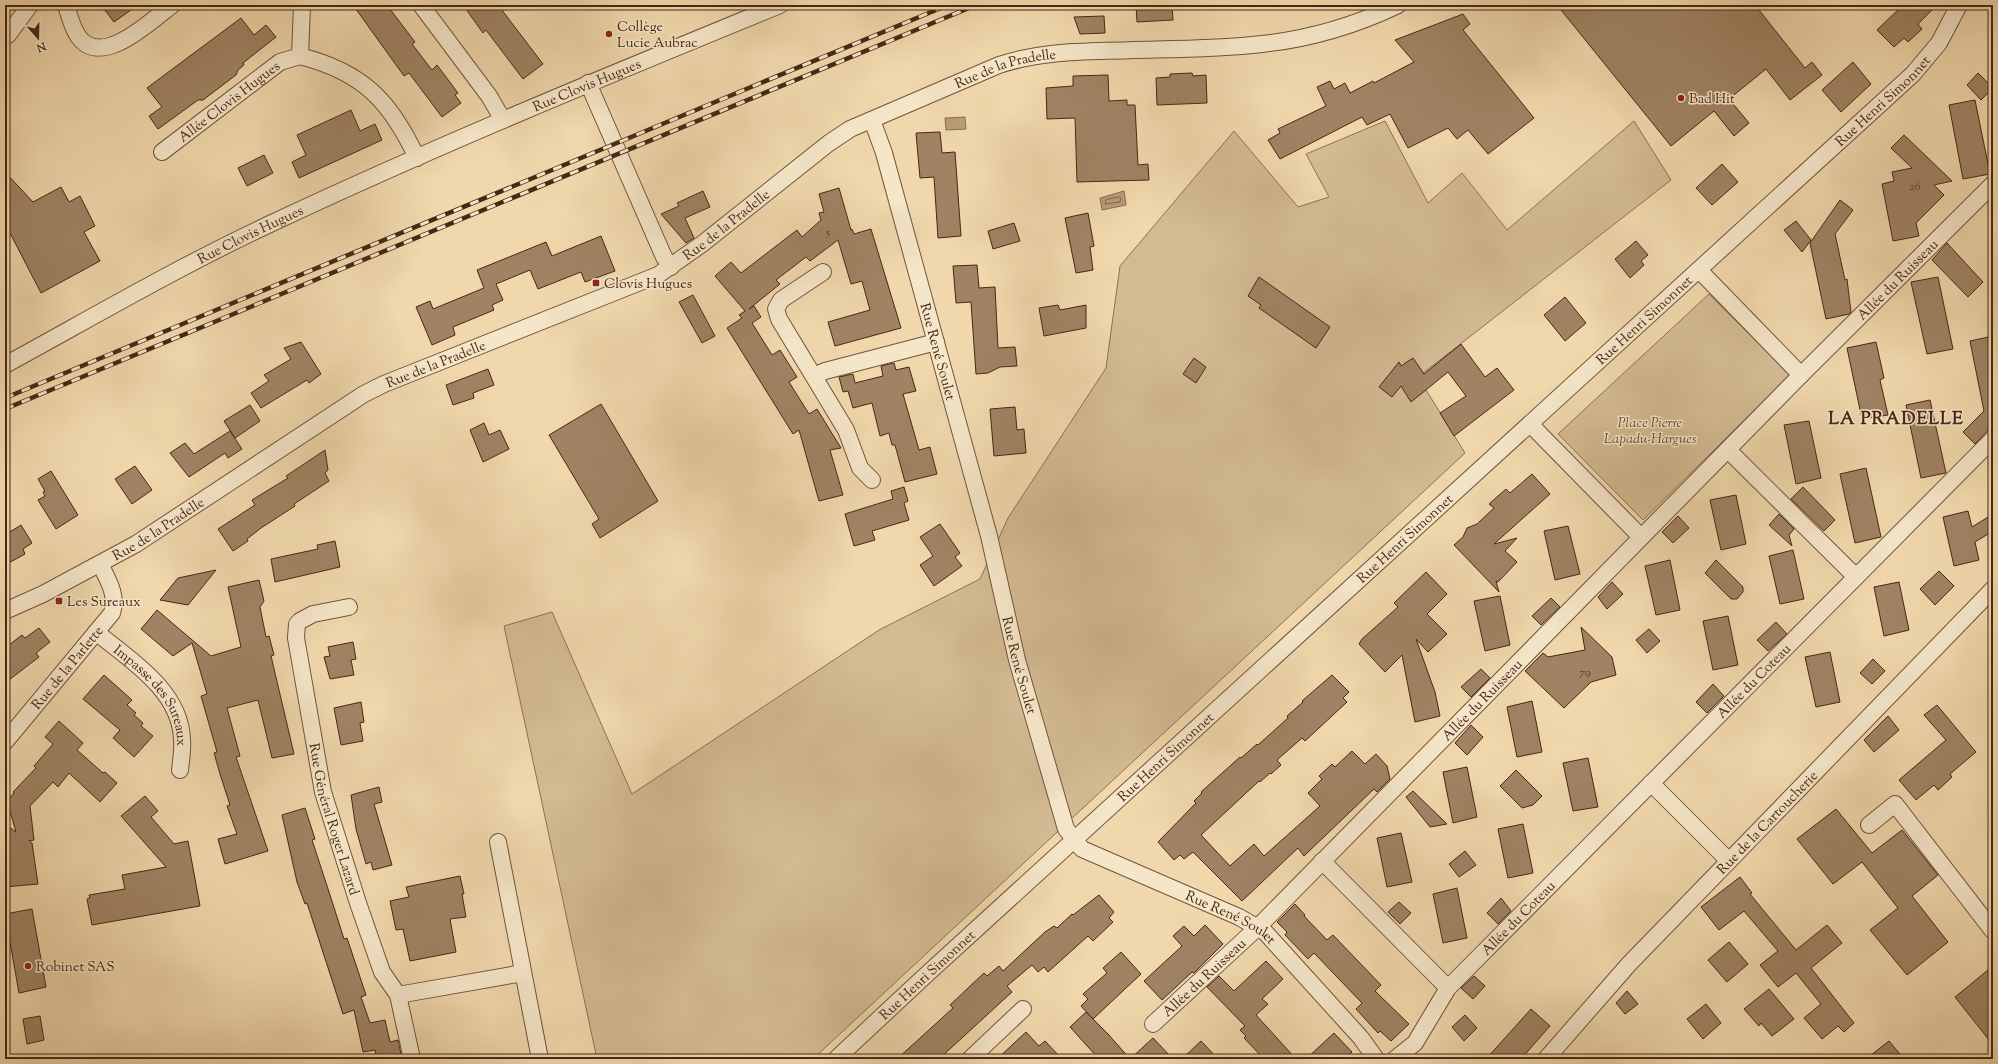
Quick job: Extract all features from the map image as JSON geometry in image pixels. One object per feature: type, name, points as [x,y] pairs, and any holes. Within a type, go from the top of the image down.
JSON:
[{"type":"street","points":[[8,35],[30,5]]},
{"type":"street","points":[[66,5],[79,38],[90,45],[101,48],[124,41],[172,5]]},
{"type":"street","points":[[302,5],[300,56],[326,64],[347,73],[363,84],[392,113],[404,130],[416,158]]},
{"type":"street","points":[[421,5],[489,96],[504,120]]},
{"type":"street","name":"Rue Clovis Hugues","points":[[5,365],[202,258],[269,224],[588,83],[780,5]]},
{"type":"street","name":"Rue de la Pradelle","points":[[5,611],[100,564],[180,517],[364,394],[384,384],[635,284],[671,267],[850,129],[994,67],[1020,58],[1057,52],[1223,47],[1262,44],[1307,36],[1377,15],[1398,5]]},
{"type":"street","name":"Rue Henri Simonnet","points":[[836,1059],[926,974],[1075,840],[1913,74],[1939,43],[1959,5]]},
{"type":"street","name":"Allée Clovis Hugues","points":[[162,152],[280,62],[300,56]]},
{"type":"street","points":[[588,83],[664,257],[671,267]]},
{"type":"street","name":"Rue René Soulet","points":[[872,120],[884,153],[936,342],[989,536],[1018,660],[1066,830],[1082,849],[1239,917],[1265,932],[1355,1032],[1376,1059]]},
{"type":"street","name":"Allée du Ruisseau","points":[[1153,1024],[1257,928],[1801,375],[1993,184]]},
{"type":"street","points":[[1699,270],[1801,375]]},
{"type":"street","points":[[823,272],[781,300],[776,309],[779,319],[846,430],[860,468],[872,480]]},
{"type":"street","points":[[814,376],[825,371],[936,342]]},
{"type":"street","points":[[1530,424],[1642,538]]},
{"type":"street","name":"Allée du Coteau","points":[[1395,1059],[1415,1043],[1448,988],[1993,439]]},
{"type":"street","points":[[1728,450],[1856,577]]},
{"type":"street","name":"Rue de la Parlette","points":[[5,742],[112,613],[114,598],[100,564]]},
{"type":"street","name":"Rue de la Cartoucherie","points":[[1546,1059],[1616,978],[1993,589]]},
{"type":"street","name":"Rue Général Roger Lazard","points":[[349,607],[305,617],[297,624],[296,638],[323,792],[358,903],[382,972],[398,995],[412,1059]]},
{"type":"street","name":"Impasse des Sureaux","points":[[96,632],[152,679],[169,699],[178,718],[182,738],[180,770]]},
{"type":"street","points":[[1651,783],[1729,861]]},
{"type":"street","points":[[1869,825],[1895,804],[1993,931]]},
{"type":"street","points":[[498,842],[540,1059]]},
{"type":"street","points":[[1322,862],[1448,988]]},
{"type":"street","points":[[398,995],[523,973]]},
{"type":"street","points":[[970,1059],[1023,1009]]},
{"type":"green space","points":[[1385,121],[1428,203],[1462,173],[1507,230],[1634,121],[1671,180],[1418,377],[1465,453],[813,1059],[597,1059],[504,626],[552,612],[632,794],[879,630],[980,579],[1008,518],[1106,368],[1120,266],[1234,131],[1298,207],[1329,197],[1306,154]]},
{"type":"green space","name":"Place Pierre Lapadu-Hargues","points":[[1709,294],[1790,375],[1643,520],[1558,434]]},
{"type":"water","points":[[965,117],[966,129],[946,130],[945,118]]},
{"type":"water","points":[[1124,191],[1126,205],[1102,210],[1100,198]]},
{"type":"building","points":[[101,5],[138,5],[114,22]]},
{"type":"building","points":[[353,5],[387,5],[415,42],[412,44],[432,70],[437,65],[458,93],[455,95],[461,103],[442,117],[409,73],[404,76]]},
{"type":"building","points":[[463,5],[498,5],[543,64],[523,79],[486,30],[483,33]]},
{"type":"building","points":[[1136,5],[1172,5],[1173,20],[1137,22]]},
{"type":"building","name":"Bad Hit","points":[[1557,5],[1755,5],[1805,68],[1812,62],[1822,75],[1790,100],[1766,69],[1729,99],[1749,123],[1734,136],[1714,111],[1671,146]]},
{"type":"building","points":[[1903,5],[1937,5],[1918,24],[1922,29],[1908,42],[1904,38],[1894,47],[1877,30]]},
{"type":"building","points":[[1463,14],[1470,24],[1463,30],[1534,118],[1488,154],[1468,130],[1457,139],[1448,128],[1408,148],[1390,114],[1367,125],[1362,117],[1280,159],[1268,140],[1280,133],[1278,129],[1326,106],[1317,87],[1330,81],[1334,89],[1345,83],[1350,93],[1373,81],[1374,83],[1414,62],[1395,40]]},
{"type":"building","points":[[1104,16],[1105,33],[1080,34],[1074,17]]},
{"type":"building","points":[[241,18],[254,35],[266,25],[276,37],[243,63],[244,65],[238,70],[236,75],[203,100],[198,100],[158,129],[149,116],[162,107],[147,88]]},
{"type":"building","points":[[1853,62],[1871,84],[1841,112],[1822,90]]},
{"type":"building","points":[[1192,73],[1193,76],[1206,75],[1207,103],[1157,105],[1156,78],[1170,77],[1170,74]]},
{"type":"building","points":[[1978,73],[1993,88],[1981,100],[1967,85]]},
{"type":"building","points":[[1108,75],[1109,101],[1127,100],[1127,105],[1135,105],[1138,165],[1148,164],[1149,180],[1077,182],[1075,118],[1047,119],[1046,88],[1073,86],[1073,76]]},
{"type":"building","points":[[1975,100],[1990,174],[1963,179],[1949,105]]},
{"type":"building","points":[[351,110],[360,131],[375,124],[382,140],[299,178],[292,162],[306,155],[297,135]]},
{"type":"building","points":[[940,132],[942,153],[955,152],[961,236],[938,238],[934,177],[920,178],[916,133]]},
{"type":"building","points":[[1904,135],[1952,181],[1934,185],[1944,195],[1916,223],[1919,236],[1893,241],[1882,184],[1894,181],[1892,172],[1912,168],[1891,148]]},
{"type":"building","points":[[264,155],[273,173],[247,186],[238,168]]},
{"type":"building","points":[[1722,164],[1738,182],[1712,205],[1696,188]]},
{"type":"building","points":[[5,172],[33,202],[61,187],[69,202],[80,196],[95,226],[84,232],[100,261],[41,293],[10,233],[5,236]]},
{"type":"building","points":[[839,188],[851,230],[852,229],[854,234],[871,229],[901,328],[835,346],[828,322],[870,310],[862,281],[851,284],[838,240],[810,261],[806,257],[776,280],[780,284],[749,309],[754,306],[761,317],[752,323],[772,355],[780,350],[797,377],[789,382],[809,414],[817,409],[841,448],[830,450],[843,495],[819,501],[799,430],[793,434],[727,328],[742,318],[739,315],[745,311],[715,276],[731,262],[741,273],[797,230],[802,237],[821,220],[819,213],[824,212],[819,194]]},
{"type":"building","points":[[703,191],[710,207],[685,218],[694,238],[686,243],[661,214],[679,206],[677,203]]},
{"type":"building","points":[[1840,200],[1853,210],[1835,234],[1845,280],[1847,279],[1851,312],[1849,314],[1826,319],[1810,243]]},
{"type":"building","points":[[1088,213],[1094,246],[1090,247],[1093,270],[1076,273],[1065,218]]},
{"type":"building","points":[[1796,221],[1811,240],[1802,252],[1784,230]]},
{"type":"building","points":[[1014,223],[1020,241],[993,249],[988,231]]},
{"type":"building","points":[[601,236],[615,271],[585,282],[581,272],[538,289],[530,270],[496,284],[503,300],[492,305],[494,310],[453,327],[455,335],[432,345],[416,307],[430,301],[433,309],[484,288],[477,270],[546,242],[552,256]]},
{"type":"building","points":[[1636,241],[1648,255],[1641,261],[1644,265],[1630,278],[1615,259]]},
{"type":"building","points":[[1947,243],[1983,282],[1968,297],[1932,260]]},
{"type":"building","points":[[977,265],[979,288],[995,287],[998,348],[1015,347],[1017,366],[1000,367],[988,373],[976,374],[971,302],[956,303],[953,266]]},
{"type":"building","points":[[1259,277],[1330,327],[1316,348],[1259,308],[1261,305],[1248,296]]},
{"type":"building","points":[[1938,277],[1953,349],[1927,354],[1911,282]]},
{"type":"building","points":[[693,295],[715,336],[702,343],[679,302]]},
{"type":"building","points":[[1565,297],[1586,323],[1565,341],[1544,315]]},
{"type":"building","points":[[1058,305],[1060,310],[1086,305],[1086,328],[1044,336],[1039,308]]},
{"type":"building","points":[[1993,336],[1993,425],[1975,444],[1963,432],[1984,411],[1970,341]]},
{"type":"building","points":[[301,342],[321,374],[309,383],[307,380],[261,408],[251,393],[269,381],[264,375],[291,359],[284,348]]},
{"type":"building","points":[[1876,342],[1884,378],[1880,380],[1888,415],[1862,419],[1847,348]]},
{"type":"building","points":[[1461,344],[1485,377],[1497,368],[1514,390],[1454,436],[1440,413],[1466,396],[1448,372],[1411,402],[1401,386],[1392,397],[1379,387],[1399,362],[1401,366],[1413,358],[1424,374]]},
{"type":"building","points":[[1194,358],[1206,367],[1196,383],[1183,374]]},
{"type":"building","points":[[894,363],[896,370],[909,367],[916,391],[903,394],[919,450],[930,447],[937,474],[905,482],[895,445],[892,445],[889,433],[880,436],[872,403],[853,408],[848,391],[843,392],[839,377],[853,374],[855,383],[883,376],[881,366]]},
{"type":"building","points":[[488,369],[494,385],[473,393],[474,398],[453,405],[446,385]]},
{"type":"building","points":[[1930,400],[1946,473],[1921,478],[1906,405]]},
{"type":"building","points":[[601,404],[658,501],[600,538],[592,524],[599,519],[549,435]]},
{"type":"building","points":[[250,405],[260,421],[235,438],[224,421]]},
{"type":"building","points":[[1015,407],[1017,430],[1024,429],[1026,453],[994,456],[990,409]]},
{"type":"building","points":[[1809,421],[1821,478],[1796,484],[1784,425]]},
{"type":"building","points":[[484,423],[489,435],[500,430],[509,449],[483,462],[470,430]]},
{"type":"building","points":[[230,431],[242,449],[228,458],[225,453],[189,477],[170,453],[185,443],[194,454]]},
{"type":"building","points":[[325,450],[328,470],[325,473],[329,481],[294,504],[295,506],[261,528],[247,539],[248,541],[233,551],[218,529],[255,505],[252,500],[288,478],[286,476]]},
{"type":"building","points":[[135,466],[152,490],[132,504],[115,479]]},
{"type":"building","points":[[1866,468],[1881,537],[1855,543],[1840,474]]},
{"type":"building","points":[[51,471],[78,515],[56,529],[38,500],[45,496],[43,492],[45,491],[38,479]]},
{"type":"building","points":[[1532,474],[1550,494],[1494,544],[1517,538],[1505,551],[1517,562],[1498,582],[1496,581],[1499,592],[1454,545],[1463,537],[1467,528],[1477,524],[1494,508],[1489,504],[1506,489],[1510,493]]},
{"type":"building","points":[[904,487],[908,501],[904,503],[909,520],[872,531],[875,540],[854,546],[845,514],[893,499],[891,491]]},
{"type":"building","points":[[1803,487],[1835,520],[1824,531],[1791,499]]},
{"type":"building","points":[[1736,495],[1746,544],[1721,550],[1710,500]]},
{"type":"building","points":[[1968,511],[1972,527],[1993,514],[1993,531],[1975,542],[1979,560],[1954,566],[1943,517]]},
{"type":"building","points":[[1779,514],[1794,529],[1789,535],[1792,546],[1769,525]]},
{"type":"building","points":[[1678,516],[1689,528],[1673,543],[1662,532]]},
{"type":"building","points":[[940,524],[960,553],[955,557],[962,566],[934,586],[920,565],[933,556],[920,537]]},
{"type":"building","points":[[21,525],[32,543],[23,549],[25,554],[5,565],[5,535]]},
{"type":"building","points":[[1568,526],[1580,574],[1555,580],[1544,531]]},
{"type":"building","points":[[335,541],[340,567],[275,582],[271,559],[318,549],[317,545]]},
{"type":"building","points":[[1793,550],[1804,599],[1780,604],[1769,556]]},
{"type":"building","points":[[1670,560],[1680,610],[1656,615],[1645,566]]},
{"type":"building","points":[[1716,560],[1743,587],[1743,592],[1737,599],[1731,599],[1705,573]]},
{"type":"building","points":[[216,570],[188,605],[160,600],[178,578]]},
{"type":"building","points":[[1939,571],[1954,586],[1935,605],[1920,589]]},
{"type":"building","points":[[1426,572],[1447,594],[1427,614],[1447,634],[1428,652],[1416,639],[1435,692],[1440,716],[1415,722],[1402,655],[1385,672],[1359,644],[1362,639],[1398,607],[1394,603]]},
{"type":"building","points":[[259,580],[264,601],[260,607],[266,637],[269,636],[274,655],[271,656],[294,754],[272,758],[258,700],[227,708],[240,756],[236,757],[268,851],[225,864],[218,839],[237,834],[227,806],[230,805],[214,753],[217,752],[201,696],[207,694],[192,643],[173,656],[141,629],[157,610],[211,656],[241,647],[228,587]]},
{"type":"building","points":[[1612,582],[1623,594],[1607,609],[1598,597]]},
{"type":"building","points":[[1899,582],[1909,630],[1884,636],[1874,587]]},
{"type":"building","points":[[1500,596],[1510,645],[1485,651],[1474,601]]},
{"type":"building","points":[[1551,598],[1560,607],[1541,625],[1532,616]]},
{"type":"building","points":[[1728,616],[1738,665],[1713,670],[1703,621]]},
{"type":"building","points":[[1776,622],[1787,634],[1768,651],[1757,640]]},
{"type":"building","points":[[1581,627],[1612,657],[1616,675],[1591,682],[1564,708],[1525,671],[1543,653],[1548,657],[1585,650]]},
{"type":"building","points":[[39,628],[50,642],[36,653],[39,657],[5,683],[5,648],[22,635],[25,638]]},
{"type":"building","points":[[1649,629],[1660,641],[1647,653],[1636,640]]},
{"type":"building","points":[[353,642],[356,659],[351,660],[354,675],[330,679],[324,657],[330,656],[328,647]]},
{"type":"building","points":[[1830,652],[1840,702],[1816,707],[1805,657]]},
{"type":"building","points":[[1873,659],[1885,671],[1872,684],[1860,673]]},
{"type":"building","points":[[1481,669],[1490,678],[1471,697],[1461,687]]},
{"type":"building","points":[[104,675],[132,700],[127,705],[136,713],[134,715],[143,723],[141,726],[153,736],[134,757],[113,738],[120,730],[83,699]]},
{"type":"building","points":[[1332,675],[1349,692],[1343,698],[1347,702],[1305,741],[1302,738],[1277,760],[1281,765],[1260,782],[1259,781],[1201,835],[1230,866],[1254,844],[1264,856],[1320,806],[1308,793],[1322,779],[1319,776],[1332,764],[1335,767],[1352,751],[1365,764],[1376,754],[1387,766],[1390,779],[1377,792],[1374,789],[1304,856],[1298,848],[1242,901],[1193,852],[1184,859],[1180,855],[1174,860],[1158,842],[1196,803],[1194,801],[1202,793],[1201,792],[1240,757],[1241,758],[1257,744],[1258,745],[1288,718],[1287,716],[1303,702],[1302,701]]},
{"type":"building","points":[[1713,684],[1724,696],[1707,713],[1696,702]]},
{"type":"building","points":[[1532,701],[1542,752],[1517,757],[1507,707]]},
{"type":"building","points":[[361,702],[364,722],[360,723],[363,741],[341,745],[334,708]]},
{"type":"building","points":[[1937,705],[1976,752],[1950,774],[1952,777],[1938,790],[1934,785],[1916,800],[1899,780],[1946,740],[1924,715]]},
{"type":"building","points":[[1888,716],[1899,730],[1874,752],[1864,740]]},
{"type":"building","points":[[59,721],[83,743],[77,750],[117,783],[100,802],[69,773],[58,787],[53,782],[30,806],[34,840],[29,841],[32,843],[38,884],[5,887],[5,824],[16,832],[7,801],[14,793],[13,792],[36,768],[34,766],[53,744],[45,737]]},
{"type":"building","points":[[1471,725],[1483,737],[1467,755],[1455,743]]},
{"type":"building","points":[[1588,758],[1598,807],[1573,811],[1563,763]]},
{"type":"building","points":[[1467,767],[1477,817],[1453,823],[1443,772]]},
{"type":"building","points":[[1516,770],[1542,796],[1533,805],[1522,808],[1500,786]]},
{"type":"building","points":[[379,787],[382,802],[374,804],[392,865],[373,870],[371,862],[366,864],[356,829],[351,795]]},
{"type":"building","points":[[1413,791],[1447,824],[1430,827],[1406,797]]},
{"type":"building","points":[[145,796],[158,811],[151,817],[174,844],[188,841],[200,906],[92,925],[87,899],[90,898],[89,895],[125,889],[122,875],[166,867],[121,816]]},
{"type":"building","points":[[305,808],[315,839],[312,840],[344,939],[347,938],[366,995],[361,997],[370,1023],[385,1020],[390,1042],[398,1040],[401,1054],[380,1059],[379,1054],[376,1055],[375,1050],[363,1052],[354,1010],[343,1014],[307,903],[305,904],[297,882],[282,815]]},
{"type":"building","points":[[1836,809],[1872,853],[1902,830],[1938,875],[1912,896],[1948,942],[1907,975],[1870,930],[1898,908],[1862,862],[1833,884],[1797,839]]},
{"type":"building","points":[[1523,824],[1533,873],[1508,878],[1498,829]]},
{"type":"building","points":[[1401,833],[1412,882],[1387,887],[1377,838]]},
{"type":"building","points":[[1465,851],[1476,865],[1459,877],[1449,864]]},
{"type":"building","points":[[460,876],[464,894],[462,894],[466,917],[450,919],[456,952],[410,961],[403,929],[396,930],[390,901],[409,897],[406,887]]},
{"type":"building","points":[[1740,877],[1752,893],[1750,894],[1796,950],[1827,925],[1842,943],[1811,968],[1854,1023],[1844,1032],[1838,1026],[1822,1039],[1804,1018],[1821,1004],[1796,973],[1778,987],[1760,965],[1778,951],[1744,911],[1719,930],[1701,907]]},
{"type":"building","points":[[1457,888],[1467,938],[1443,943],[1433,894]]},
{"type":"building","points":[[1099,895],[1114,912],[1109,918],[1113,922],[1093,941],[1088,936],[1048,972],[1044,967],[1038,972],[1032,965],[1007,986],[1012,992],[939,1059],[897,1059],[953,1008],[950,1005],[984,973],[987,976],[999,966],[1003,971],[1045,932],[1054,926],[1057,928],[1072,914],[1073,915]]},
{"type":"building","points":[[1501,898],[1511,911],[1498,924],[1487,913]]},
{"type":"building","points":[[1399,902],[1411,913],[1400,924],[1388,912]]},
{"type":"building","points":[[1295,904],[1305,915],[1304,916],[1327,940],[1333,935],[1381,985],[1375,991],[1409,1024],[1391,1041],[1380,1031],[1378,1033],[1356,1009],[1362,1003],[1314,953],[1308,959],[1285,935],[1287,932],[1277,922]]},
{"type":"building","name":"Robinet SAS","points":[[32,909],[46,987],[19,993],[5,914]]},
{"type":"building","points":[[1205,925],[1223,944],[1194,973],[1192,972],[1162,1000],[1144,981],[1182,946],[1173,936],[1184,926],[1194,936]]},
{"type":"building","points":[[1729,942],[1748,964],[1727,982],[1708,960]]},
{"type":"building","points":[[1121,952],[1141,974],[1093,1019],[1081,1006],[1088,999],[1083,994],[1107,973],[1103,968]]},
{"type":"building","points":[[1266,961],[1283,979],[1262,999],[1268,1004],[1256,1015],[1296,1059],[1264,1059],[1244,1038],[1246,1036],[1240,1030],[1245,1026],[1207,987],[1219,976],[1234,991]]},
{"type":"building","points":[[1993,966],[1993,1045],[1955,997]]},
{"type":"building","points":[[1474,976],[1485,986],[1473,999],[1461,988]]},
{"type":"building","points":[[1769,989],[1794,1019],[1772,1036],[1761,1023],[1759,1026],[1744,1009]]},
{"type":"building","points":[[1627,991],[1638,1004],[1625,1014],[1616,1003]]},
{"type":"building","points":[[1706,1004],[1721,1023],[1703,1039],[1687,1019]]},
{"type":"building","points":[[1531,1009],[1550,1026],[1521,1059],[1486,1059]]},
{"type":"building","points":[[1086,1012],[1130,1059],[1099,1059],[1070,1027]]},
{"type":"building","points":[[1465,1015],[1477,1028],[1464,1041],[1452,1027]]},
{"type":"building","points":[[40,1016],[44,1040],[27,1044],[23,1019]]},
{"type":"building","points":[[1026,1032],[1039,1046],[1045,1041],[1062,1059],[997,1059]]},
{"type":"building","points":[[1334,1033],[1352,1052],[1343,1059],[1306,1059]]},
{"type":"building","points":[[1153,1038],[1173,1059],[1130,1059]]},
{"type":"building","points":[[1201,1041],[1218,1059],[1182,1059]]},
{"type":"building","points":[[1889,1041],[1904,1059],[1866,1059]]},
{"type":"railway","points":[[5,398],[948,5]]},
{"type":"railway","points":[[5,409],[976,5]]},
{"type":"place","name":"Collège Lucie Aubrac","points":[[609,34]]},
{"type":"place","name":"Bad Hit","points":[[1681,98]]},
{"type":"place","name":"Clovis Hugues","points":[[596,283]]},
{"type":"place","name":"Les Sureaux","points":[[59,601]]},
{"type":"place","name":"Robinet SAS","points":[[28,966]]},
{"type":"district","name":"LA PRADELLE","points":[[1896,418]]}]
